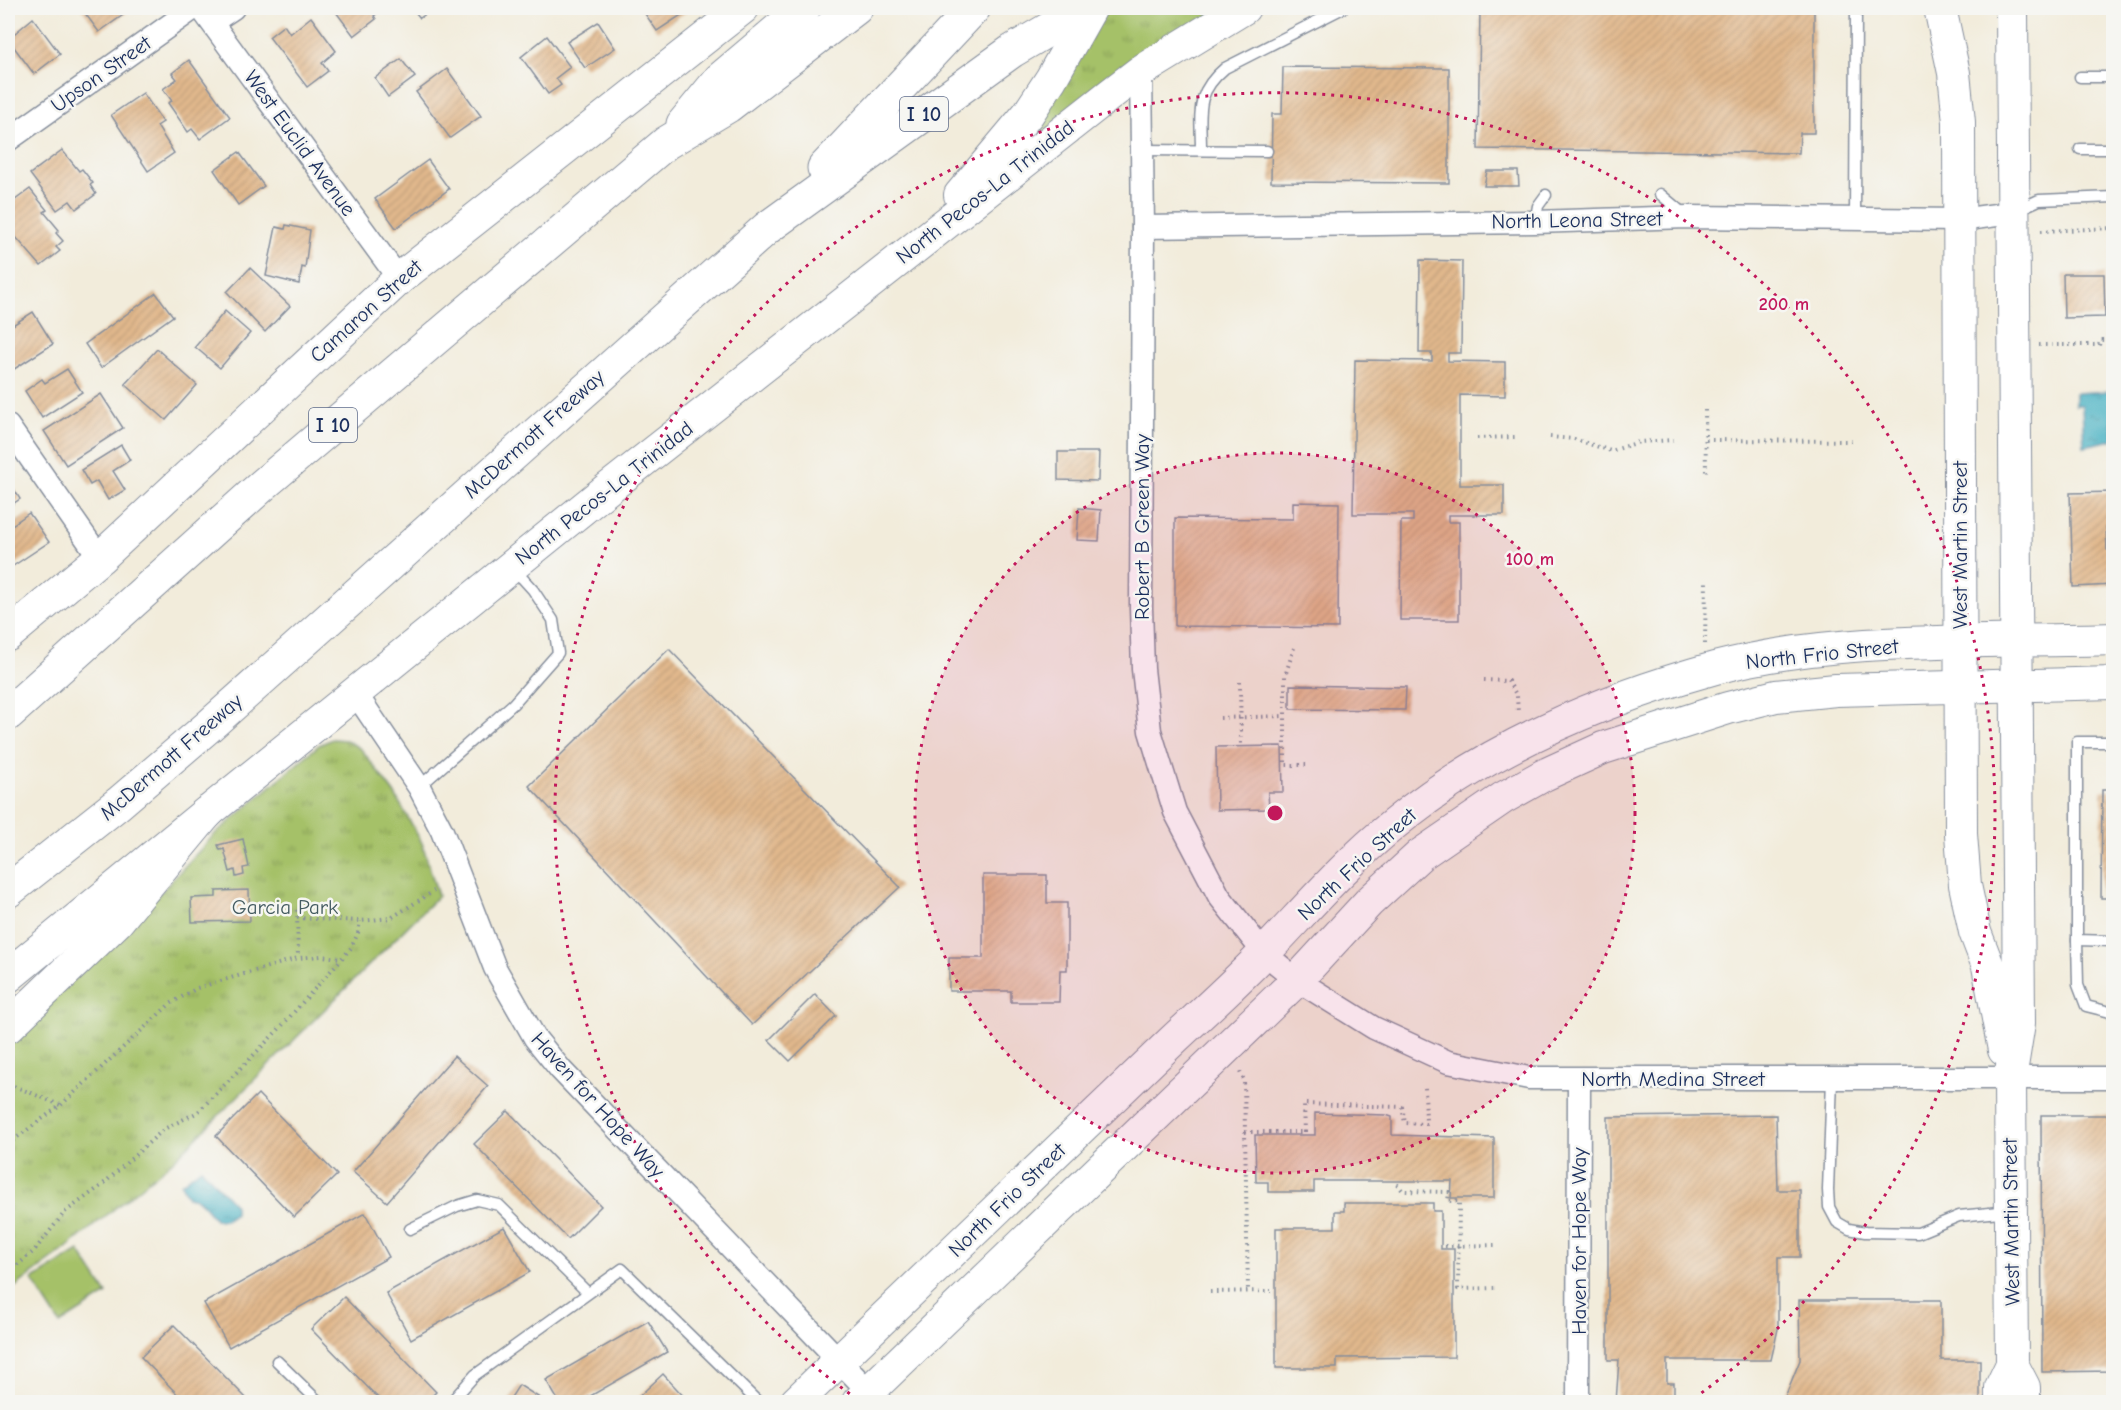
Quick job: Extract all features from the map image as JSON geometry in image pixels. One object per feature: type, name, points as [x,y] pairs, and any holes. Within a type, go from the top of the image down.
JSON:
[{"type":"highway","points":[[666,143],[720,79],[804,8]]},
{"type":"highway","name":"I 10","points":[[8,714],[264,483],[666,143],[728,106],[856,8]]},
{"type":"highway","points":[[766,228],[974,8]]},
{"type":"highway","name":"McDermott Freeway","points":[[8,891],[119,803],[200,734],[766,228],[1012,51],[1085,8]]},
{"type":"highway","points":[[8,976],[208,812]]},
{"type":"main road","name":"Camaron Street","points":[[8,635],[100,558],[399,279],[743,8]]},
{"type":"main road","points":[[897,260],[939,220],[1028,114],[1051,79],[1091,8]]},
{"type":"main road","name":"North Pecos-La Trinidad","points":[[8,1027],[117,922],[208,812],[512,566],[897,260],[1141,71],[1244,8]]},
{"type":"main road","name":"West Martin Street","points":[[1940,8],[1954,73],[1959,122],[1962,834],[1965,885],[1975,932],[1988,966],[2010,1079]]},
{"type":"main road","name":"West Martin Street","points":[[2001,1402],[2001,1387],[2012,1364],[2010,1079],[2019,1023],[2011,213],[2012,8]]},
{"type":"main road","name":"North Frio Street","points":[[796,1402],[1264,953],[1341,873],[1395,823],[1482,763],[1525,738],[1588,710],[1717,668],[1775,655],[1833,649],[2114,639]]},
{"type":"main road","name":"North Frio Street","points":[[869,1399],[1297,980],[1369,902],[1420,855],[1503,798],[1544,775],[1603,748],[1728,708],[1776,696],[1836,690],[2114,683]]},
{"type":"main road","name":"West Martin Street","points":[[2012,1364],[2024,1387],[2024,1402]]},
{"type":"street","name":"Upson Street","points":[[8,140],[195,8]]},
{"type":"street","points":[[206,15],[233,8]]},
{"type":"street","name":"West Euclid Avenue","points":[[206,15],[399,279]]},
{"type":"street","name":"Robert B Green Way","points":[[1141,71],[1143,227],[1141,608],[1143,669],[1150,731],[1174,812],[1192,849],[1219,896],[1264,953]]},
{"type":"street","name":"North Leona Street","points":[[1143,227],[1535,222],[1687,217],[1855,221],[1960,220],[2011,213]]},
{"type":"street","points":[[8,426],[100,558]]},
{"type":"street","name":"Haven for Hope Way","points":[[356,694],[419,787],[442,831],[495,968],[535,1038],[561,1070],[838,1361],[869,1399]]},
{"type":"street","name":"North Medina Street","points":[[1264,953],[1297,980],[1374,1028],[1448,1062],[1529,1078],[1579,1080],[2114,1078]]},
{"type":"street","name":"Haven for Hope Way","points":[[1578,1402],[1579,1080]]},
{"type":"lane","points":[[1201,150],[1201,101],[1210,80],[1225,68],[1343,8]]},
{"type":"lane","points":[[1855,221],[1856,8]]},
{"type":"lane","points":[[2080,77],[2114,76]]},
{"type":"lane","points":[[2080,149],[2114,149]]},
{"type":"lane","points":[[1142,150],[1267,151]]},
{"type":"lane","points":[[1660,194],[1687,217]]},
{"type":"lane","points":[[1535,222],[1538,206],[1546,195]]},
{"type":"lane","points":[[2011,213],[2039,200],[2114,197]]},
{"type":"lane","points":[[419,787],[513,704],[558,653],[553,620],[533,590],[512,566]]},
{"type":"lane","points":[[2114,742],[2077,742],[2079,985],[2086,1006],[2114,1013]]},
{"type":"lane","points":[[2077,940],[2114,941]]},
{"type":"lane","points":[[1832,1079],[1828,1190],[1829,1207],[1837,1222],[1849,1229],[1865,1233],[1918,1233],[1974,1212],[2011,1211]]},
{"type":"lane","points":[[410,1229],[457,1206],[477,1200],[499,1205],[587,1292]]},
{"type":"lane","points":[[451,1402],[475,1375],[587,1292],[622,1269],[758,1402]]},
{"type":"lane","points":[[278,1361],[319,1402]]},
{"type":"path","points":[[2038,231],[2114,228]]},
{"type":"path","points":[[2036,345],[2099,345],[2100,340],[2107,340],[2114,345]]},
{"type":"path","points":[[1706,410],[1706,472]]},
{"type":"path","points":[[1477,438],[1518,437]]},
{"type":"path","points":[[1550,437],[1574,439],[1611,451],[1639,442],[1673,440]]},
{"type":"path","points":[[1706,440],[1856,441]]},
{"type":"path","points":[[1706,579],[1707,648]]},
{"type":"path","points":[[1294,648],[1285,676],[1286,765],[1310,765]]},
{"type":"path","points":[[1484,680],[1508,681],[1514,688],[1518,713],[1516,723]]},
{"type":"path","points":[[1240,682],[1241,745]]},
{"type":"path","points":[[1220,718],[1285,716]]},
{"type":"path","points":[[297,918],[360,921],[391,918],[434,891]]},
{"type":"path","points":[[297,910],[298,958]]},
{"type":"path","points":[[8,1273],[34,1251],[64,1212],[101,1186],[164,1129],[198,1112],[279,1029],[351,948],[358,933],[360,921]]},
{"type":"path","points":[[8,1144],[61,1105],[170,1004],[197,988],[298,958],[321,956],[341,958]]},
{"type":"path","points":[[1239,1070],[1244,1080],[1248,1291]]},
{"type":"path","points":[[1245,1132],[1305,1132],[1304,1104],[1402,1107],[1405,1123],[1426,1124],[1425,1084]]},
{"type":"path","points":[[14,1086],[61,1105]]},
{"type":"path","points":[[1396,1184],[1402,1191],[1449,1192],[1448,1202],[1459,1202],[1458,1288],[1495,1288]]},
{"type":"path","points":[[1445,1246],[1495,1245]]},
{"type":"path","points":[[1210,1292],[1271,1291]]},
{"type":"green space","points":[[1101,8],[1219,8],[1016,155]]},
{"type":"green space","name":"Garcia Park","points":[[332,739],[346,740],[361,749],[394,793],[422,843],[438,896],[173,1161],[59,1254],[8,1292],[8,1040],[114,942],[214,835],[319,745]]},
{"type":"green space","points":[[79,1251],[107,1294],[60,1324],[32,1280]]},
{"type":"water","points":[[2113,391],[2113,440],[2084,446],[2082,405],[2075,405],[2075,393]]},
{"type":"water","points":[[201,1168],[235,1205],[235,1213],[225,1220],[216,1220],[198,1199],[188,1197],[181,1184]]},
{"type":"building","points":[[81,8],[133,8],[99,32]]},
{"type":"building","points":[[333,8],[382,9],[374,16],[376,19],[354,36]]},
{"type":"building","points":[[412,8],[434,8],[420,18]]},
{"type":"building","points":[[641,8],[692,8],[657,31]]},
{"type":"building","points":[[1480,8],[1814,8],[1814,133],[1800,133],[1799,153],[1478,149]]},
{"type":"building","points":[[311,17],[336,51],[322,63],[328,71],[307,87],[269,37],[284,25],[290,34]]},
{"type":"building","points":[[33,18],[60,54],[34,74],[8,39]]},
{"type":"building","points":[[598,22],[615,48],[585,68],[567,42]]},
{"type":"building","points":[[547,36],[570,67],[556,78],[561,85],[548,94],[521,57]]},
{"type":"building","points":[[401,59],[415,77],[388,97],[375,78]]},
{"type":"building","points":[[189,60],[230,117],[200,139],[192,129],[188,132],[168,103],[172,101],[163,89],[177,79],[172,73]]},
{"type":"building","points":[[1283,67],[1449,68],[1449,183],[1271,182],[1272,114],[1282,114]]},
{"type":"building","points":[[447,69],[481,116],[450,138],[416,92]]},
{"type":"building","points":[[143,93],[163,122],[157,126],[174,153],[148,171],[111,115]]},
{"type":"building","points":[[62,150],[79,171],[82,169],[93,183],[90,185],[96,194],[76,209],[70,201],[57,210],[30,174]]},
{"type":"building","points":[[239,152],[264,186],[238,205],[214,170]]},
{"type":"building","points":[[428,160],[449,189],[396,228],[375,199]]},
{"type":"building","points":[[1487,171],[1518,171],[1519,186],[1484,186]]},
{"type":"building","points":[[30,189],[47,210],[44,212],[59,230],[56,233],[63,241],[56,247],[60,251],[41,266],[8,228],[8,199],[11,203]]},
{"type":"building","points":[[286,225],[310,230],[305,268],[302,267],[299,284],[266,276],[276,227],[285,229]]},
{"type":"building","points":[[1420,260],[1462,261],[1461,353],[1448,353],[1448,361],[1505,362],[1505,396],[1460,395],[1460,485],[1504,485],[1504,515],[1448,515],[1448,522],[1459,522],[1459,620],[1400,620],[1401,521],[1413,521],[1413,514],[1353,514],[1355,360],[1432,361],[1432,353],[1419,353]]},
{"type":"building","points":[[250,268],[290,306],[265,332],[227,292]]},
{"type":"building","points":[[2063,274],[2104,274],[2105,317],[2064,318]]},
{"type":"building","points":[[156,293],[173,316],[101,368],[85,344]]},
{"type":"building","points":[[225,311],[250,333],[220,368],[195,347]]},
{"type":"building","points":[[33,312],[53,344],[8,373],[8,328]]},
{"type":"building","points":[[157,349],[197,385],[166,420],[125,384]]},
{"type":"building","points":[[67,369],[82,392],[42,418],[25,391],[42,379],[45,383]]},
{"type":"building","points":[[101,394],[123,428],[66,465],[44,431]]},
{"type":"building","points":[[121,445],[130,460],[113,471],[125,490],[108,500],[97,481],[90,485],[81,470]]},
{"type":"building","points":[[1058,452],[1099,452],[1098,481],[1058,480]]},
{"type":"building","points":[[10,483],[20,499],[8,507],[8,485]]},
{"type":"building","points":[[2114,492],[2114,527],[2106,527],[2107,550],[2114,549],[2114,585],[2073,587],[2070,493]]},
{"type":"building","points":[[1293,502],[1339,503],[1338,628],[1175,626],[1175,518],[1293,519]]},
{"type":"building","points":[[1079,508],[1101,510],[1099,541],[1077,540]]},
{"type":"building","points":[[29,513],[49,542],[10,568],[8,528]]},
{"type":"building","points":[[669,649],[900,887],[752,1025],[529,786]]},
{"type":"building","points":[[1290,685],[1406,687],[1405,710],[1290,709]]},
{"type":"building","points":[[1282,746],[1283,792],[1268,792],[1269,809],[1217,810],[1216,747]]},
{"type":"building","points":[[2102,790],[2114,790],[2114,898],[2101,898]]},
{"type":"building","points":[[243,839],[249,867],[243,868],[244,875],[236,877],[235,870],[230,872],[224,849],[220,850],[218,845]]},
{"type":"building","points":[[983,875],[1047,875],[1047,903],[1067,903],[1067,970],[1060,970],[1059,1002],[1011,1002],[1011,991],[949,991],[949,958],[983,958]]},
{"type":"building","points":[[249,890],[250,921],[192,922],[191,898],[216,897],[216,891]]},
{"type":"building","points":[[815,994],[836,1016],[790,1061],[769,1040]]},
{"type":"building","points":[[454,1056],[488,1086],[387,1202],[353,1172]]},
{"type":"building","points":[[258,1094],[337,1175],[294,1217],[216,1136]]},
{"type":"building","points":[[508,1111],[601,1206],[568,1239],[474,1144]]},
{"type":"building","points":[[1315,1113],[1386,1115],[1392,1117],[1392,1135],[1494,1138],[1494,1198],[1451,1198],[1452,1181],[1314,1181],[1314,1192],[1268,1192],[1268,1182],[1256,1182],[1255,1135],[1315,1135]]},
{"type":"building","points":[[1776,1115],[1778,1190],[1800,1190],[1800,1257],[1778,1257],[1778,1329],[1771,1360],[1667,1360],[1667,1383],[1674,1383],[1674,1402],[1616,1402],[1619,1360],[1608,1360],[1608,1117]]},
{"type":"building","points":[[2041,1115],[2114,1115],[2114,1371],[2042,1372]]},
{"type":"building","points":[[1344,1203],[1433,1203],[1433,1211],[1441,1211],[1441,1249],[1454,1249],[1454,1357],[1337,1358],[1337,1368],[1276,1368],[1276,1228],[1335,1228],[1335,1211],[1344,1211]]},
{"type":"building","points":[[365,1213],[389,1257],[229,1347],[204,1303]]},
{"type":"building","points":[[504,1227],[530,1272],[411,1339],[386,1293]]},
{"type":"building","points":[[344,1297],[436,1392],[426,1402],[382,1402],[311,1329]]},
{"type":"building","points":[[1799,1300],[1941,1300],[1941,1360],[1980,1360],[1980,1402],[1783,1402],[1800,1360]]},
{"type":"building","points":[[648,1321],[667,1352],[580,1402],[559,1402],[546,1380]]},
{"type":"building","points":[[174,1325],[250,1402],[185,1402],[141,1357]]},
{"type":"building","points":[[663,1374],[687,1402],[633,1402]]},
{"type":"building","points":[[519,1385],[546,1402],[508,1402]]}]
